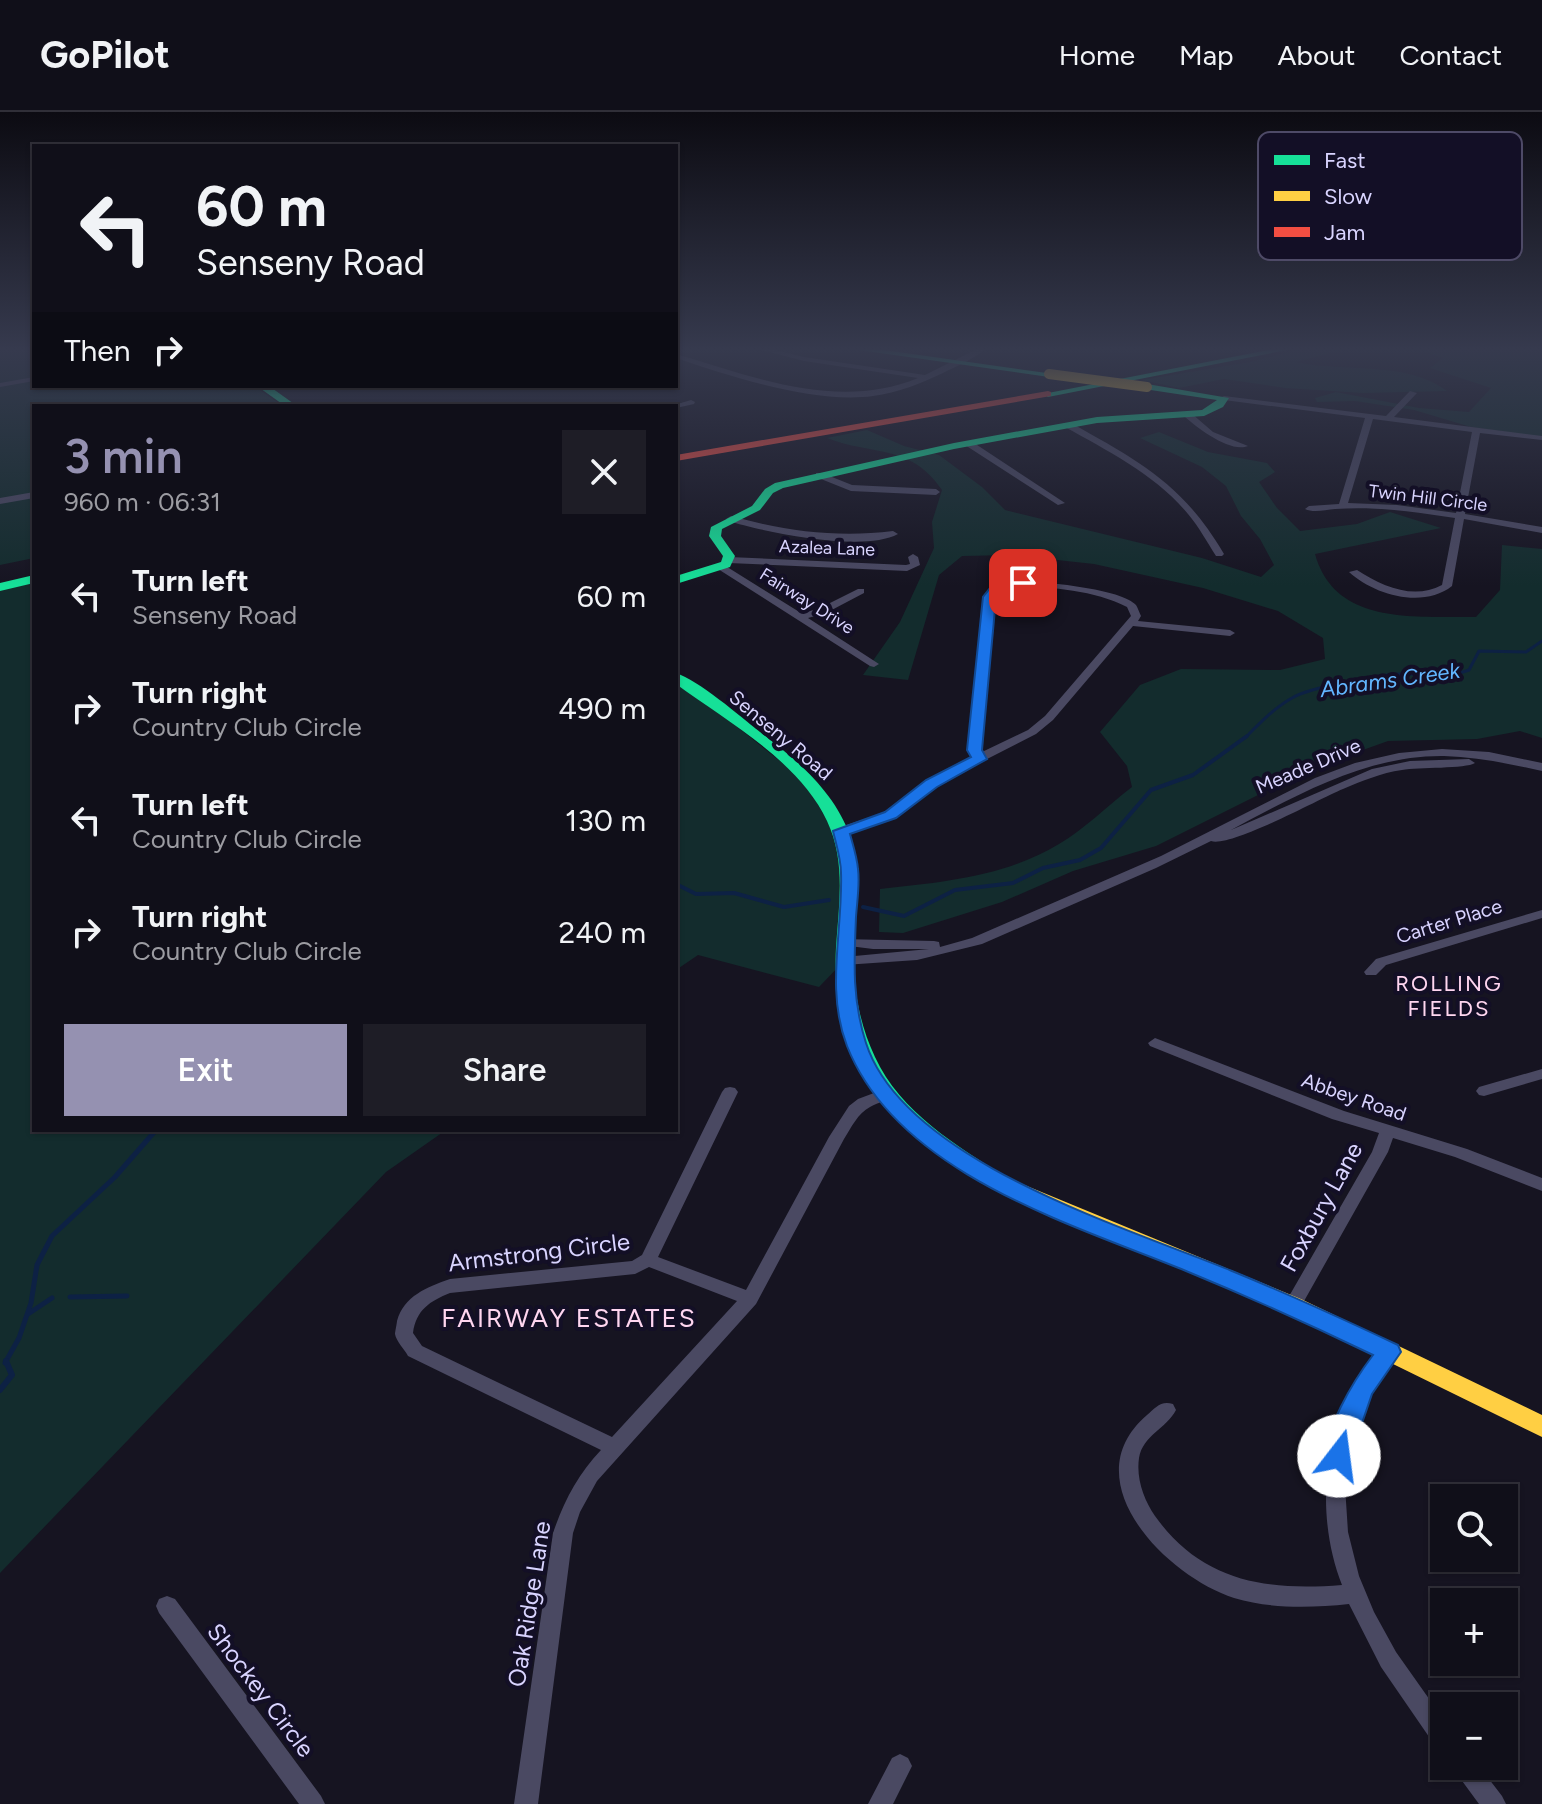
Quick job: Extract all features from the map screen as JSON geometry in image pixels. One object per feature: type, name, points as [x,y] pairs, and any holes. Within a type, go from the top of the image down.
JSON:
[{"type":"main road","points":[[678,446],[784,428]]},
{"type":"main road","points":[[678,458],[853,428]]},
{"type":"main road","points":[[678,579],[725,563],[715,533],[720,524],[756,508],[774,488],[819,475],[1052,428]]},
{"type":"main road","points":[[0,573],[32,565]]},
{"type":"main road","points":[[0,587],[32,579]]},
{"type":"main road","name":"Senseny Road","points":[[678,679],[805,781],[827,805],[841,831],[850,871],[845,951],[846,1003],[854,1036],[867,1067],[887,1094],[927,1135],[951,1154],[1011,1189],[1293,1305],[1542,1427]]},
{"type":"street","points":[[1073,428],[1145,469],[1169,487],[1192,511],[1219,554]]},
{"type":"street","points":[[1203,428],[1210,434],[1244,446]]},
{"type":"street","points":[[1343,506],[1366,428]]},
{"type":"street","points":[[1460,428],[1542,438]]},
{"type":"street","points":[[1354,572],[1379,587],[1398,592],[1430,593],[1444,589],[1451,574],[1476,430]]},
{"type":"street","points":[[968,443],[1061,503]]},
{"type":"street","points":[[819,475],[851,488],[936,492]]},
{"type":"street","points":[[0,501],[32,495]]},
{"type":"street","name":"Twin Hill Circle","points":[[1309,509],[1386,507],[1542,530]]},
{"type":"street","points":[[731,519],[796,534],[849,537],[893,534]]},
{"type":"street","name":"Azalea Lane","points":[[725,563],[907,568],[915,565],[913,557]]},
{"type":"street","name":"Fairway Drive","points":[[725,563],[874,664]]},
{"type":"street","points":[[841,831],[890,815],[931,783],[1018,741],[1044,723],[1131,623],[1136,616],[1135,609],[1118,598],[1023,583],[994,588],[989,597],[976,736],[975,750],[980,759]]},
{"type":"street","points":[[802,616],[840,603],[861,591]]},
{"type":"street","points":[[1131,623],[1230,633]]},
{"type":"street","name":"Meade Drive","points":[[845,951],[916,956],[974,941],[1035,917],[1192,845],[1309,784],[1383,758],[1428,752],[1460,753],[1542,767]]},
{"type":"street","name":"Meade Drive","points":[[1192,845],[1257,825],[1360,778],[1399,767],[1471,763],[1542,776]]},
{"type":"street","name":"Carter Place","points":[[1371,972],[1381,962],[1542,914]]},
{"type":"street","name":"Abbey Road","points":[[1155,1043],[1338,1115],[1461,1153],[1542,1185]]},
{"type":"street","points":[[1484,1091],[1542,1074]]},
{"type":"street","points":[[648,1260],[730,1092]]},
{"type":"street","name":"Oak Ridge Lane","points":[[526,1804],[563,1533],[579,1492],[750,1299],[837,1137],[855,1110],[875,1097],[887,1094]]},
{"type":"street","name":"Foxbury Lane","points":[[1293,1305],[1380,1152],[1388,1131]]},
{"type":"street","name":"Armstrong Circle","points":[[616,1448],[415,1351],[404,1334],[405,1324],[422,1298],[450,1286],[635,1267],[648,1260],[750,1299]]},
{"type":"street","points":[[1389,1352],[1362,1388],[1347,1424],[1339,1456],[1335,1495],[1337,1532],[1353,1594],[1387,1661],[1430,1720]]},
{"type":"street","points":[[1166,1410],[1141,1430],[1132,1442],[1127,1471],[1138,1507],[1168,1547],[1192,1568],[1243,1591],[1297,1596],[1353,1594]]},
{"type":"street","name":"Shockey Circle","points":[[167,1606],[313,1804]]},
{"type":"street","points":[[880,1804],[900,1766]]},
{"type":"street","points":[[1476,1780],[1494,1804]]},
{"type":"green space","points":[[0,428],[32,428],[32,558],[0,565]]},
{"type":"green space","points":[[1478,428],[1542,428],[1542,437]]},
{"type":"green space","points":[[867,430],[904,446],[939,455],[982,487],[1005,510],[1202,558],[1261,577],[1274,565],[1260,539],[1241,516],[1226,486],[1202,467],[1140,438],[1159,432],[1208,452],[1267,463],[1275,472],[1259,482],[1277,508],[1300,531],[1357,524],[1390,512],[1441,528],[1315,554],[1325,577],[1340,594],[1380,612],[1404,616],[1476,617],[1500,590],[1502,545],[1542,549],[1542,738],[1520,731],[1477,739],[1388,741],[1310,769],[1156,846],[1073,871],[1002,902],[903,933],[879,932],[880,889],[972,876],[1017,864],[1069,838],[1132,787],[1127,766],[1100,732],[1140,685],[1181,669],[1280,670],[1325,659],[1323,638],[1278,611],[1203,588],[1094,564],[1011,555],[962,556],[939,575],[908,680],[863,675],[900,622],[934,548],[932,522],[942,490],[930,475],[903,458],[827,438]]},
{"type":"green space","points":[[32,583],[32,1132],[443,1132],[386,1172],[0,1573],[0,590]]},
{"type":"green space","points":[[678,680],[805,781],[848,859],[844,961],[819,987],[698,955],[678,969]]},
{"type":"waterway","name":"Abrams Creek","points":[[1247,736],[1279,706],[1301,694],[1377,677],[1461,673],[1469,670],[1479,651],[1526,652],[1542,641]]},
{"type":"waterway","name":"Abrams Creek","points":[[863,907],[904,916],[955,890],[1013,883],[1043,868],[1080,860],[1101,848],[1151,790],[1193,775],[1247,736]]},
{"type":"waterway","name":"Abrams Creek","points":[[678,885],[696,894],[734,893],[784,907],[829,900]]},
{"type":"waterway","name":"Abrams Creek","points":[[6,1361],[19,1338],[31,1303],[37,1265],[52,1236],[115,1177],[154,1132]]},
{"type":"waterway","points":[[70,1297],[127,1296]]},
{"type":"waterway","points":[[28,1314],[52,1298]]},
{"type":"waterway","name":"Abrams Creek","points":[[0,1390],[12,1375],[6,1361]]},
{"type":"traffic: fast","points":[[678,579],[726,564],[729,556],[715,536],[717,527],[756,508],[769,491],[779,485],[954,446],[1053,428]]},
{"type":"traffic: fast","points":[[0,587],[32,579]]},
{"type":"traffic: fast","points":[[678,678],[763,741],[821,797],[841,834],[848,866],[846,991],[853,1027],[866,1060],[908,1116],[936,1140],[1000,1183]]},
{"type":"traffic: slow","points":[[1000,1183],[1293,1305],[1542,1427]]},
{"type":"traffic: jam","points":[[678,458],[851,428]]},
{"type":"district","name":"ROLLING FIELDS","points":[[1449,996]]},
{"type":"district","name":"FAIRWAY ESTATES","points":[[569,1318]]},
{"type":"route","points":[[1023,583],[998,586],[989,597],[975,750],[980,759],[931,783],[890,815],[841,831],[850,871],[844,980],[850,1025],[857,1047],[881,1087],[905,1115],[951,1154],[979,1171],[1047,1205],[1293,1305],[1389,1352],[1362,1388],[1347,1424],[1339,1456]]}]
